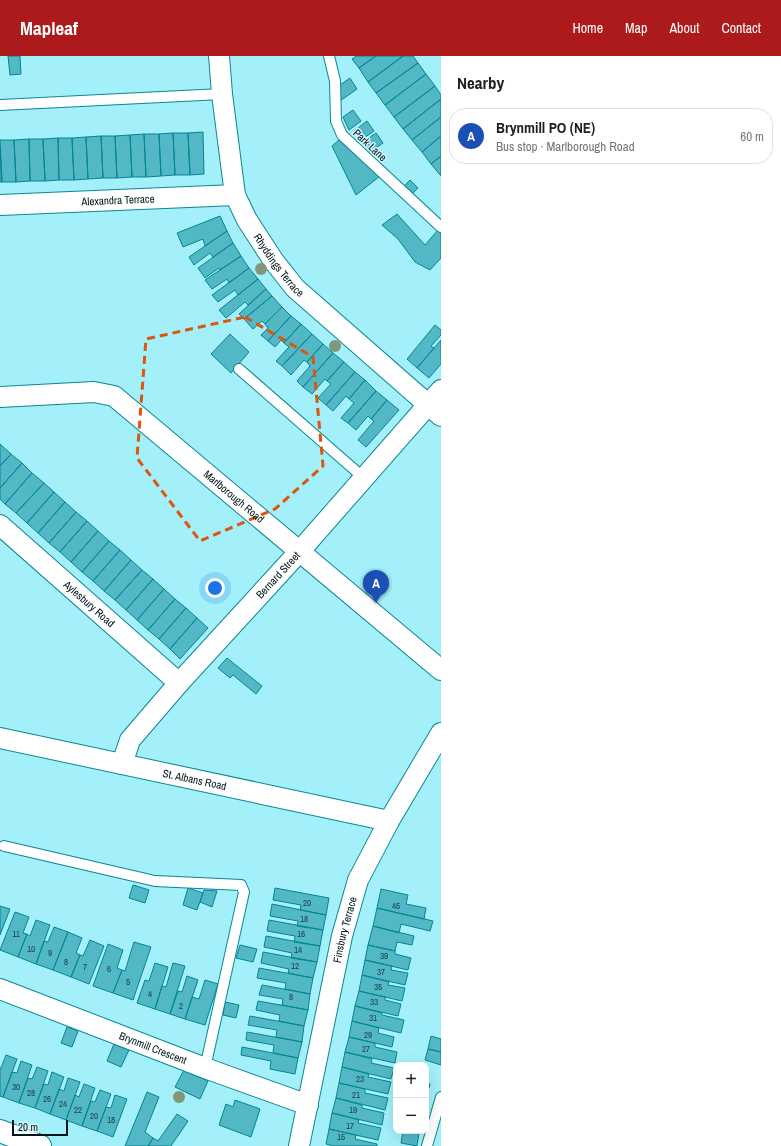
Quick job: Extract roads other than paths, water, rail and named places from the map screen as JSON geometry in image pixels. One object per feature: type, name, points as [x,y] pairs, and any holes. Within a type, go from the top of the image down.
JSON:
[{"type":"street","name":"Rhyddings Terrace","points":[[219,56],[222,94],[235,196],[247,220],[273,260],[295,288],[434,411]]},
{"type":"street","name":"Alexandra Terrace","points":[[0,205],[235,196]]},
{"type":"street","name":"Bernard Street","points":[[122,764],[130,740],[178,683],[299,552],[364,478],[434,411],[441,390]]},
{"type":"street","name":"Marlborough Road","points":[[0,397],[94,392],[114,396],[441,670]]},
{"type":"street","name":"Aylesbury Road","points":[[0,525],[178,683]]},
{"type":"street","name":"Finsbury Terrace","points":[[299,1146],[342,936],[358,880],[389,821],[441,733]]},
{"type":"street","name":"St. Albans Road","points":[[0,738],[389,821]]},
{"type":"street","name":"Brynmill Crescent","points":[[0,989],[205,1068],[308,1105]]},
{"type":"street","points":[[0,1131],[40,1146]]},
{"type":"lane","name":"Park Lane","points":[[329,56],[335,80],[336,121],[342,135],[441,227]]},
{"type":"lane","points":[[0,105],[222,94]]},
{"type":"lane","points":[[239,369],[364,478]]},
{"type":"lane","points":[[4,846],[155,881],[241,885],[244,892],[205,1068]]},
{"type":"lane","points":[[427,1146],[441,1097]]},
{"type":"place","name":"Brynmill PO (NE)","points":[[376,603]]}]
